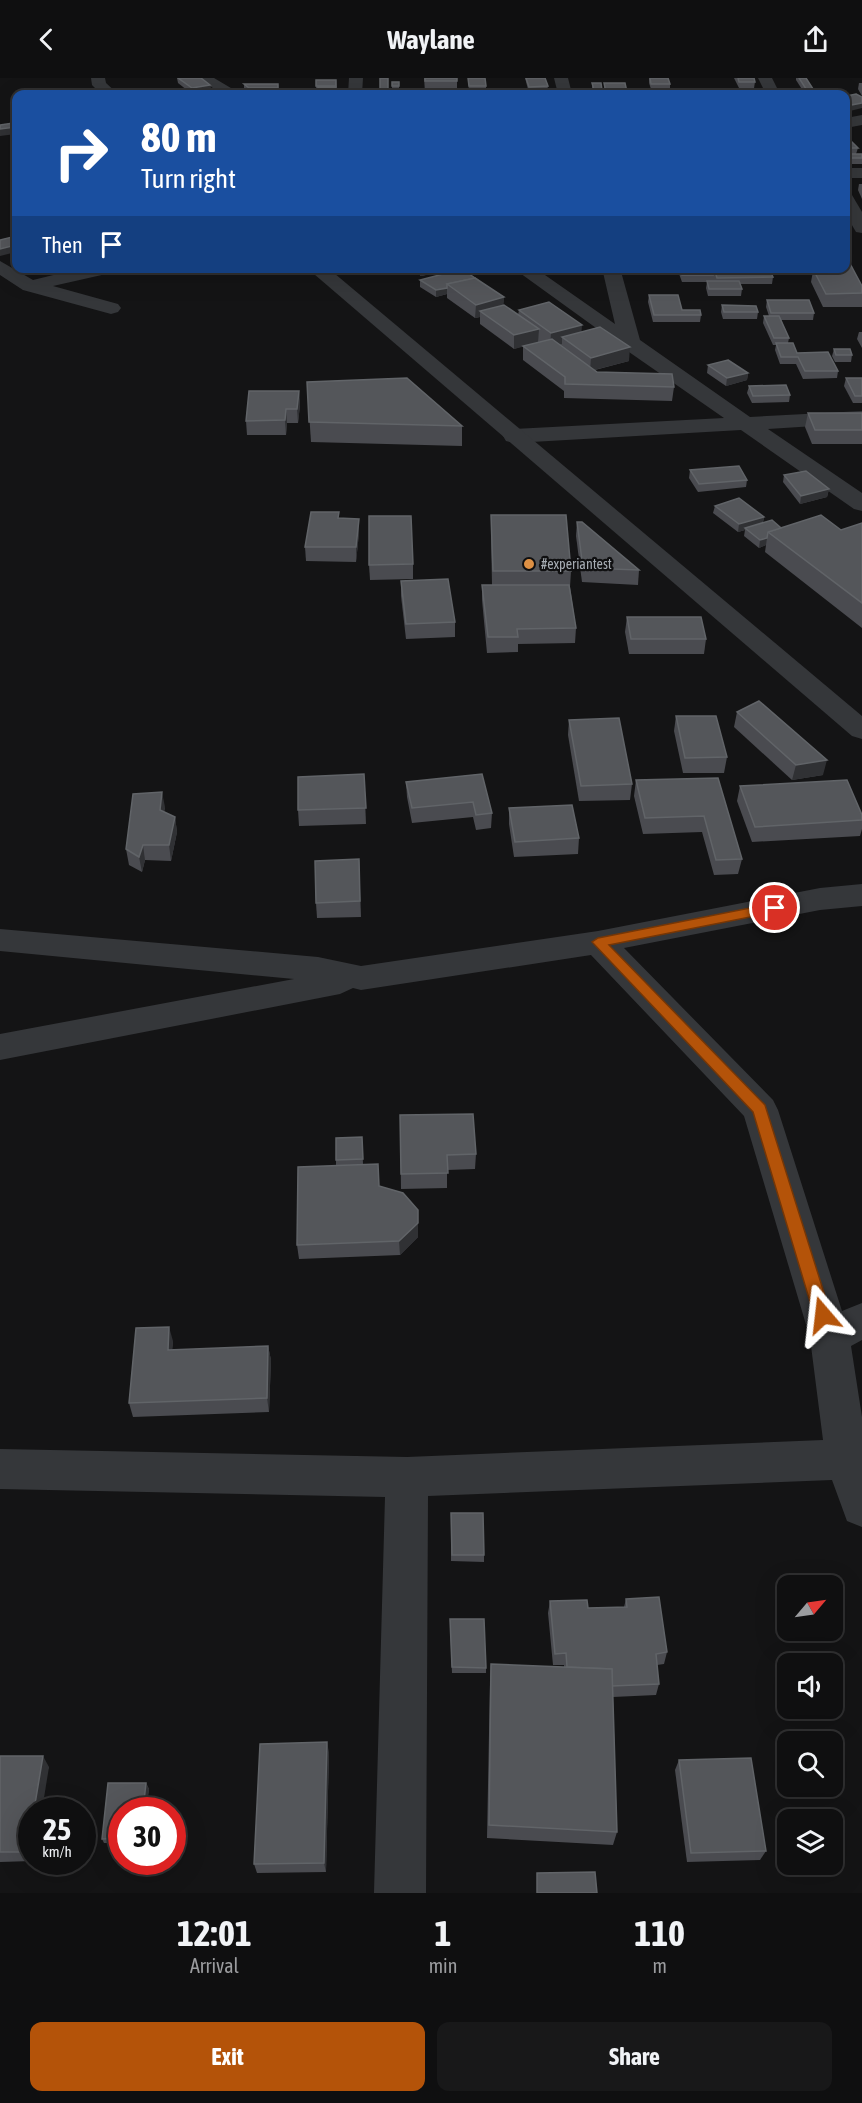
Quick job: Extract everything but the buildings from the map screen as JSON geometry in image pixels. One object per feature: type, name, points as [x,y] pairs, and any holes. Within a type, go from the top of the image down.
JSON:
[{"type":"street","points":[[98,78],[99,84],[106,90]]},
{"type":"street","points":[[203,78],[226,90]]},
{"type":"street","points":[[850,206],[862,228]]},
{"type":"street","points":[[0,267],[30,286],[111,308]]},
{"type":"street","points":[[30,286],[86,273]]},
{"type":"street","points":[[322,273],[862,730]]},
{"type":"street","points":[[529,273],[631,346],[862,504]]},
{"type":"street","points":[[612,273],[631,346]]},
{"type":"street","points":[[514,436],[862,417]]},
{"type":"street","points":[[0,1047],[361,978],[598,942],[820,899],[862,895]]},
{"type":"street","points":[[0,940],[318,969],[361,978]]},
{"type":"street","points":[[598,942],[760,1110],[846,1329],[847,1459],[862,1506]]},
{"type":"street","points":[[0,1468],[407,1477],[847,1459]]},
{"type":"street","points":[[400,1893],[407,1477]]},
{"type":"place","name":"#experiantest","points":[[529,564]]},
{"type":"route","points":[[775,908],[598,942],[760,1110],[823,1315]]}]
